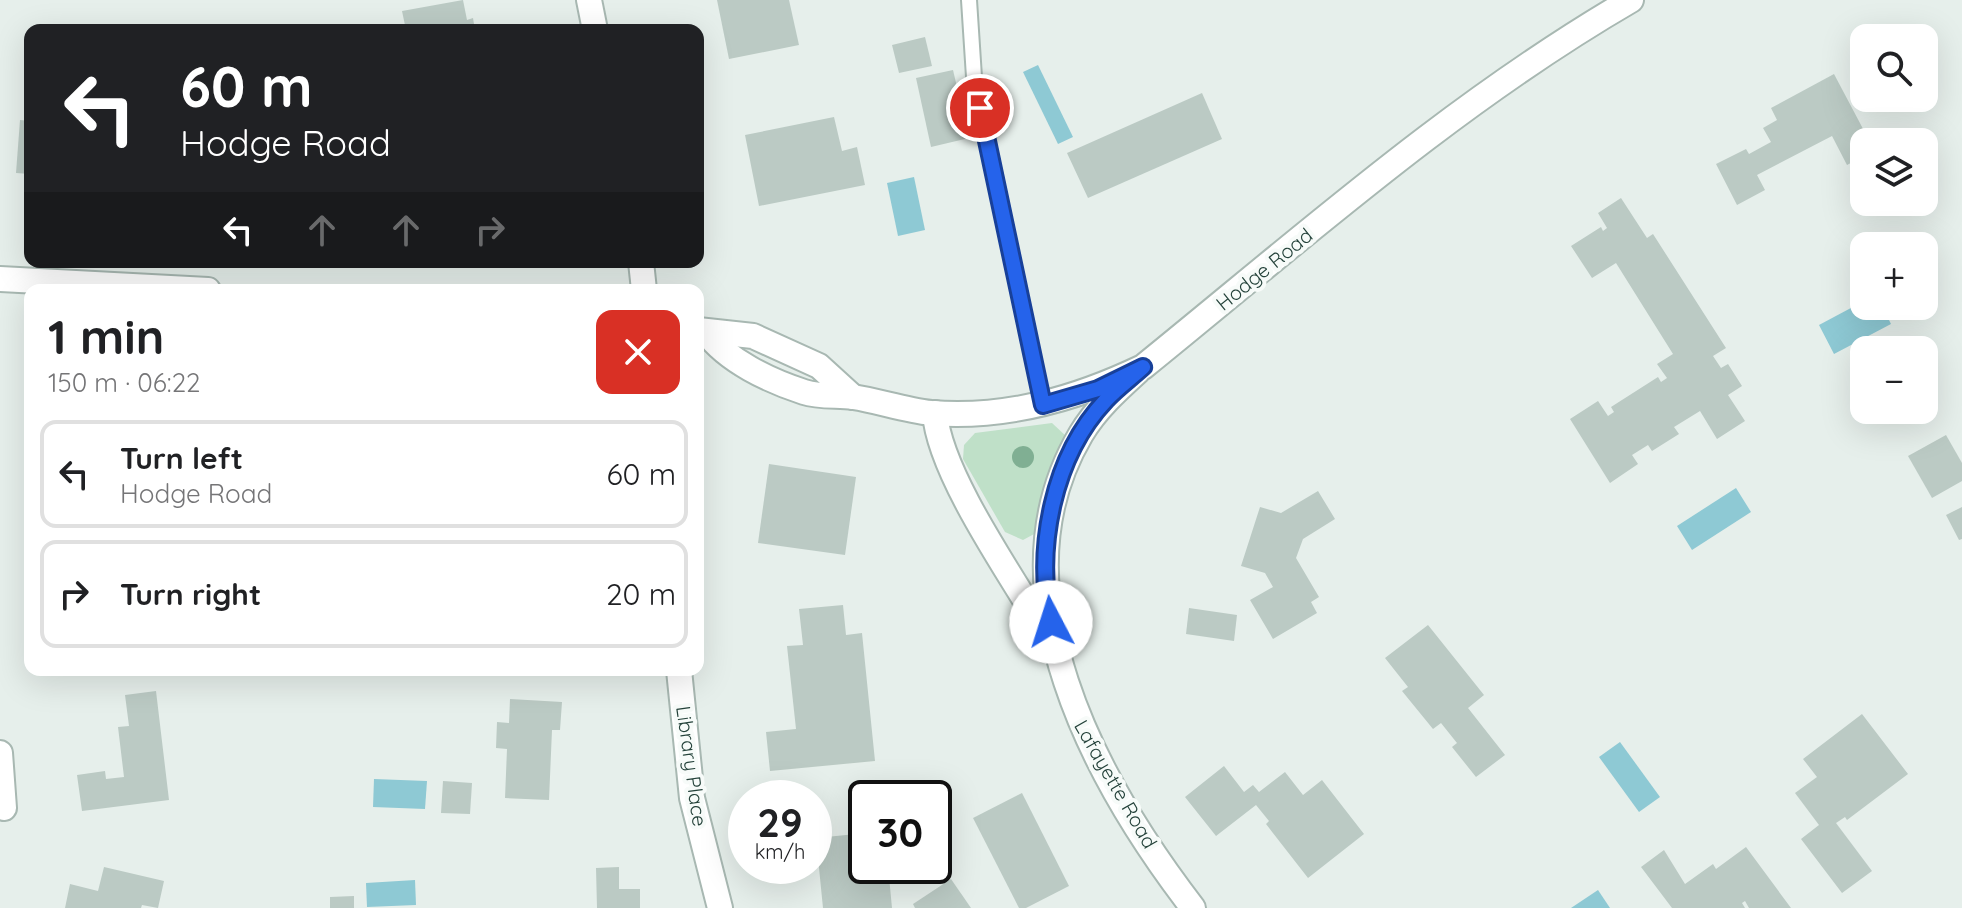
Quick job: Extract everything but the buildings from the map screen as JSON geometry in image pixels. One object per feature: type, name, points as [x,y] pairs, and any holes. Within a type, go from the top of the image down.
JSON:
[{"type":"street","points":[[589,0],[594,24]]},
{"type":"street","name":"Hodge Road","points":[[704,333],[738,361],[804,392],[853,397],[935,413],[986,414],[1043,405],[1098,389],[1143,367],[1423,140],[1511,76],[1631,0]]},
{"type":"street","points":[[0,279],[95,284]]},
{"type":"street","name":"Lafayette Road","points":[[1143,367],[1105,401],[1081,433],[1062,471],[1052,509],[1047,559],[1050,613],[1057,651],[1079,723],[1133,818],[1193,908]]},
{"type":"street","name":"Lafayette Road","points":[[935,413],[936,433],[948,465],[1057,651]]},
{"type":"street","name":"Library Place","points":[[680,676],[692,798],[720,908]]},
{"type":"street","points":[[0,753],[4,808]]},
{"type":"lane","points":[[969,0],[974,77],[1043,405]]},
{"type":"green space","points":[[1052,423],[1067,437],[1036,533],[1023,540],[1005,532],[963,459],[964,445],[975,433]]},
{"type":"water","points":[[1038,65],[1073,137],[1058,144],[1023,72]]},
{"type":"water","points":[[914,177],[925,230],[898,236],[887,183]]},
{"type":"water","points":[[1850,308],[1850,320],[1889,320],[1891,324],[1868,336],[1850,336],[1850,346],[1834,354],[1819,325]]},
{"type":"water","points":[[1736,488],[1751,512],[1692,550],[1677,526]]},
{"type":"water","points":[[1620,742],[1660,797],[1639,812],[1599,757]]},
{"type":"water","points":[[374,779],[427,781],[425,809],[373,807]]},
{"type":"water","points":[[415,880],[416,905],[367,907],[366,883]]},
{"type":"water","points":[[1598,890],[1610,908],[1571,908]]},
{"type":"route","points":[[980,108],[1043,405],[1098,389],[1143,367],[1105,401],[1081,433],[1062,471],[1052,509],[1047,559],[1051,622]]}]
